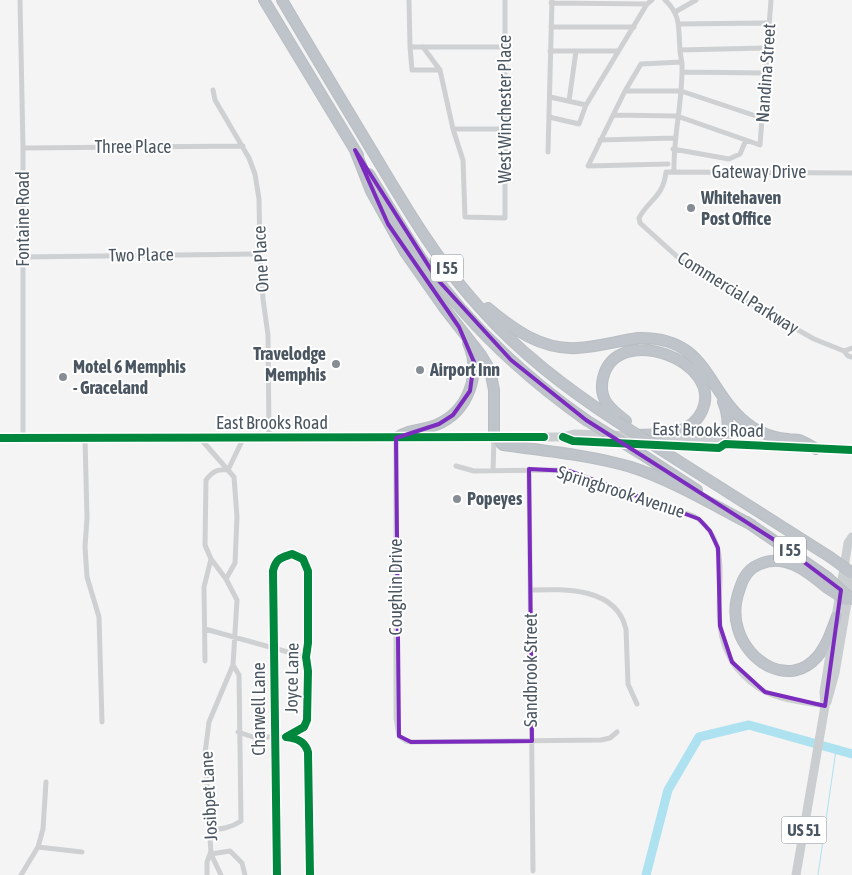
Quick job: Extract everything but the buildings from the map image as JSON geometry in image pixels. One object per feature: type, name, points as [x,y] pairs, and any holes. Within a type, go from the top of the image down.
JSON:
[{"type":"highway","name":"I 55","points":[[264,0],[421,257],[461,309],[516,366],[586,420],[752,525],[852,602]]},
{"type":"highway","name":"I 55","points":[[282,0],[409,212],[459,284],[496,325],[536,363],[581,397],[636,428],[645,439],[852,573]]},
{"type":"highway","points":[[355,150],[371,191],[397,238],[424,280],[481,355],[490,370],[494,390],[494,437],[503,445],[597,459],[631,467],[663,480],[752,525]]},
{"type":"highway","points":[[459,284],[510,326],[535,341],[556,347],[576,348],[638,338],[663,340],[680,346],[688,351],[705,368],[713,382],[727,413],[728,429],[725,444]]},
{"type":"highway","points":[[396,438],[406,432],[439,424],[453,415],[465,400],[472,384],[474,362],[468,344],[459,328]]},
{"type":"highway","points":[[621,421],[603,397],[601,389],[606,368],[614,358],[620,355],[645,350],[665,353],[686,366],[700,382],[704,394],[704,406],[698,419],[693,424],[673,432],[630,435]]},
{"type":"highway","points":[[713,382],[731,407],[751,426],[766,434],[799,440],[816,449]]},
{"type":"highway","points":[[826,582],[788,562],[771,561],[758,564],[747,572],[737,595],[736,613],[739,630],[747,646],[759,660],[780,671],[791,671],[808,665],[818,656],[826,644],[837,616]]},
{"type":"main road","name":"East Brooks Road","points":[[0,438],[563,437],[574,434],[719,440],[725,444],[852,450]]},
{"type":"main road","name":"East Brooks Road","points":[[563,437],[573,441],[719,448],[725,444]]},
{"type":"main road","name":"US 51","points":[[796,875],[824,711],[824,692],[848,543],[852,537]]},
{"type":"main road","name":"US 51","points":[[824,711],[835,673],[852,573]]},
{"type":"street","name":"Fontaine Road","points":[[20,0],[23,148],[23,438]]},
{"type":"street","points":[[410,0],[412,70],[440,70]]},
{"type":"street","name":"West Winchester Place","points":[[453,129],[463,160],[465,217],[505,218],[505,0]]},
{"type":"street","points":[[665,0],[675,12],[680,24],[682,62],[681,91],[673,149],[674,172]]},
{"type":"street","points":[[675,12],[696,0]]},
{"type":"street","name":"Nandina Street","points":[[746,140],[760,145],[771,0]]},
{"type":"street","points":[[548,152],[552,1],[649,2]]},
{"type":"street","points":[[549,117],[579,124],[586,105],[617,51],[649,2]]},
{"type":"street","points":[[680,24],[769,23]]},
{"type":"street","points":[[551,27],[634,27]]},
{"type":"street","points":[[410,47],[505,47]]},
{"type":"street","points":[[423,47],[440,70],[453,129],[505,129]]},
{"type":"street","points":[[680,50],[767,48]]},
{"type":"street","points":[[550,51],[617,51]]},
{"type":"street","points":[[569,101],[576,51]]},
{"type":"street","points":[[668,164],[588,166],[625,91],[641,64],[682,62]]},
{"type":"street","points":[[682,72],[765,72]]},
{"type":"street","name":"One Place","points":[[213,90],[215,100],[250,158],[255,174],[268,335],[269,437]]},
{"type":"street","points":[[625,91],[681,91],[762,118]]},
{"type":"street","points":[[550,97],[586,105]]},
{"type":"street","points":[[613,115],[677,116],[746,140],[740,154],[729,159],[673,149]]},
{"type":"street","points":[[600,140],[674,138]]},
{"type":"street","name":"Three Place","points":[[23,148],[243,146]]},
{"type":"street","name":"Gateway Drive","points":[[666,172],[852,173]]},
{"type":"street","name":"Commercial Parkway","points":[[666,172],[664,186],[639,216],[640,223],[692,270],[814,339],[844,351],[848,356],[852,357]]},
{"type":"street","name":"Two Place","points":[[23,257],[260,254]]},
{"type":"street","points":[[844,351],[852,348]]},
{"type":"street","points":[[200,437],[234,477],[237,517],[235,563],[226,579]]},
{"type":"street","points":[[494,437],[494,471]]},
{"type":"street","points":[[85,438],[86,569],[99,617],[102,722]]},
{"type":"street","points":[[228,470],[244,438]]},
{"type":"street","name":"Coughlin Drive","points":[[396,438],[396,718],[399,736],[411,742],[532,741]]},
{"type":"street","name":"Springbrook Avenue","points":[[456,466],[469,470],[494,471],[554,468],[570,471],[683,511],[699,519],[713,535],[718,548],[720,564],[720,626],[723,641],[732,662],[750,682],[765,692],[824,711]]},
{"type":"street","name":"Josibpet Lane","points":[[211,852],[205,753],[209,722],[233,666],[237,600],[226,579],[211,559],[205,545],[206,480],[218,469],[228,470]]},
{"type":"street","name":"Sandbrook Street","points":[[530,470],[533,871]]},
{"type":"street","name":"Charwell Lane","points":[[276,875],[273,571],[275,563],[279,559],[292,554]]},
{"type":"street","name":"Joyce Lane","points":[[286,737],[302,729],[307,722],[308,571],[303,559],[292,554]]},
{"type":"street","points":[[205,661],[204,587],[211,559]]},
{"type":"street","points":[[531,590],[563,589],[586,593],[607,601],[618,611],[625,621],[628,687],[637,704]]},
{"type":"street","points":[[205,629],[306,657]]},
{"type":"street","points":[[210,830],[226,828],[240,821],[239,675],[233,666]]},
{"type":"street","points":[[238,732],[253,737],[286,737]]},
{"type":"street","points":[[532,741],[601,740],[610,738],[618,732]]},
{"type":"street","name":"Joyce Lane","points":[[286,737],[299,740],[308,749],[310,875]]},
{"type":"street","points":[[21,875],[38,847],[43,829],[46,782]]},
{"type":"street","points":[[38,847],[82,852]]},
{"type":"street","points":[[211,852],[230,851],[242,864],[245,875]]},
{"type":"street","points":[[207,875],[207,862],[211,852]]},
{"type":"street","points":[[211,852],[221,875]]},
{"type":"highlighted area","points":[[355,150],[437,279],[511,360],[586,420],[776,541],[841,590],[825,706],[765,692],[732,662],[720,626],[718,548],[710,531],[699,519],[570,471],[529,469],[532,741],[411,742],[399,736],[396,438],[439,424],[453,415],[470,391],[474,362],[459,327],[388,224]]},
{"type":"waterway","points":[[646,875],[668,790],[699,737],[749,725],[852,754]]},
{"type":"waterway","points":[[818,875],[836,750]]},
{"type":"cycle path","points":[[0,438],[544,437]]},
{"type":"cycle path","points":[[563,437],[573,441],[719,448],[725,444],[852,450]]},
{"type":"cycle path","points":[[277,875],[273,571],[277,561],[292,554],[303,559],[308,571],[307,720],[304,727],[286,737],[300,741],[305,745],[308,752],[310,875]]},
{"type":"place","name":"Whitehaven Post Office","points":[[691,208]]},
{"type":"place","name":"Travelodge Memphis","points":[[336,364]]},
{"type":"place","name":"Airport Inn","points":[[420,370]]},
{"type":"place","name":"Motel 6 Memphis - Graceland","points":[[63,377]]},
{"type":"place","name":"Popeyes","points":[[457,499]]}]
